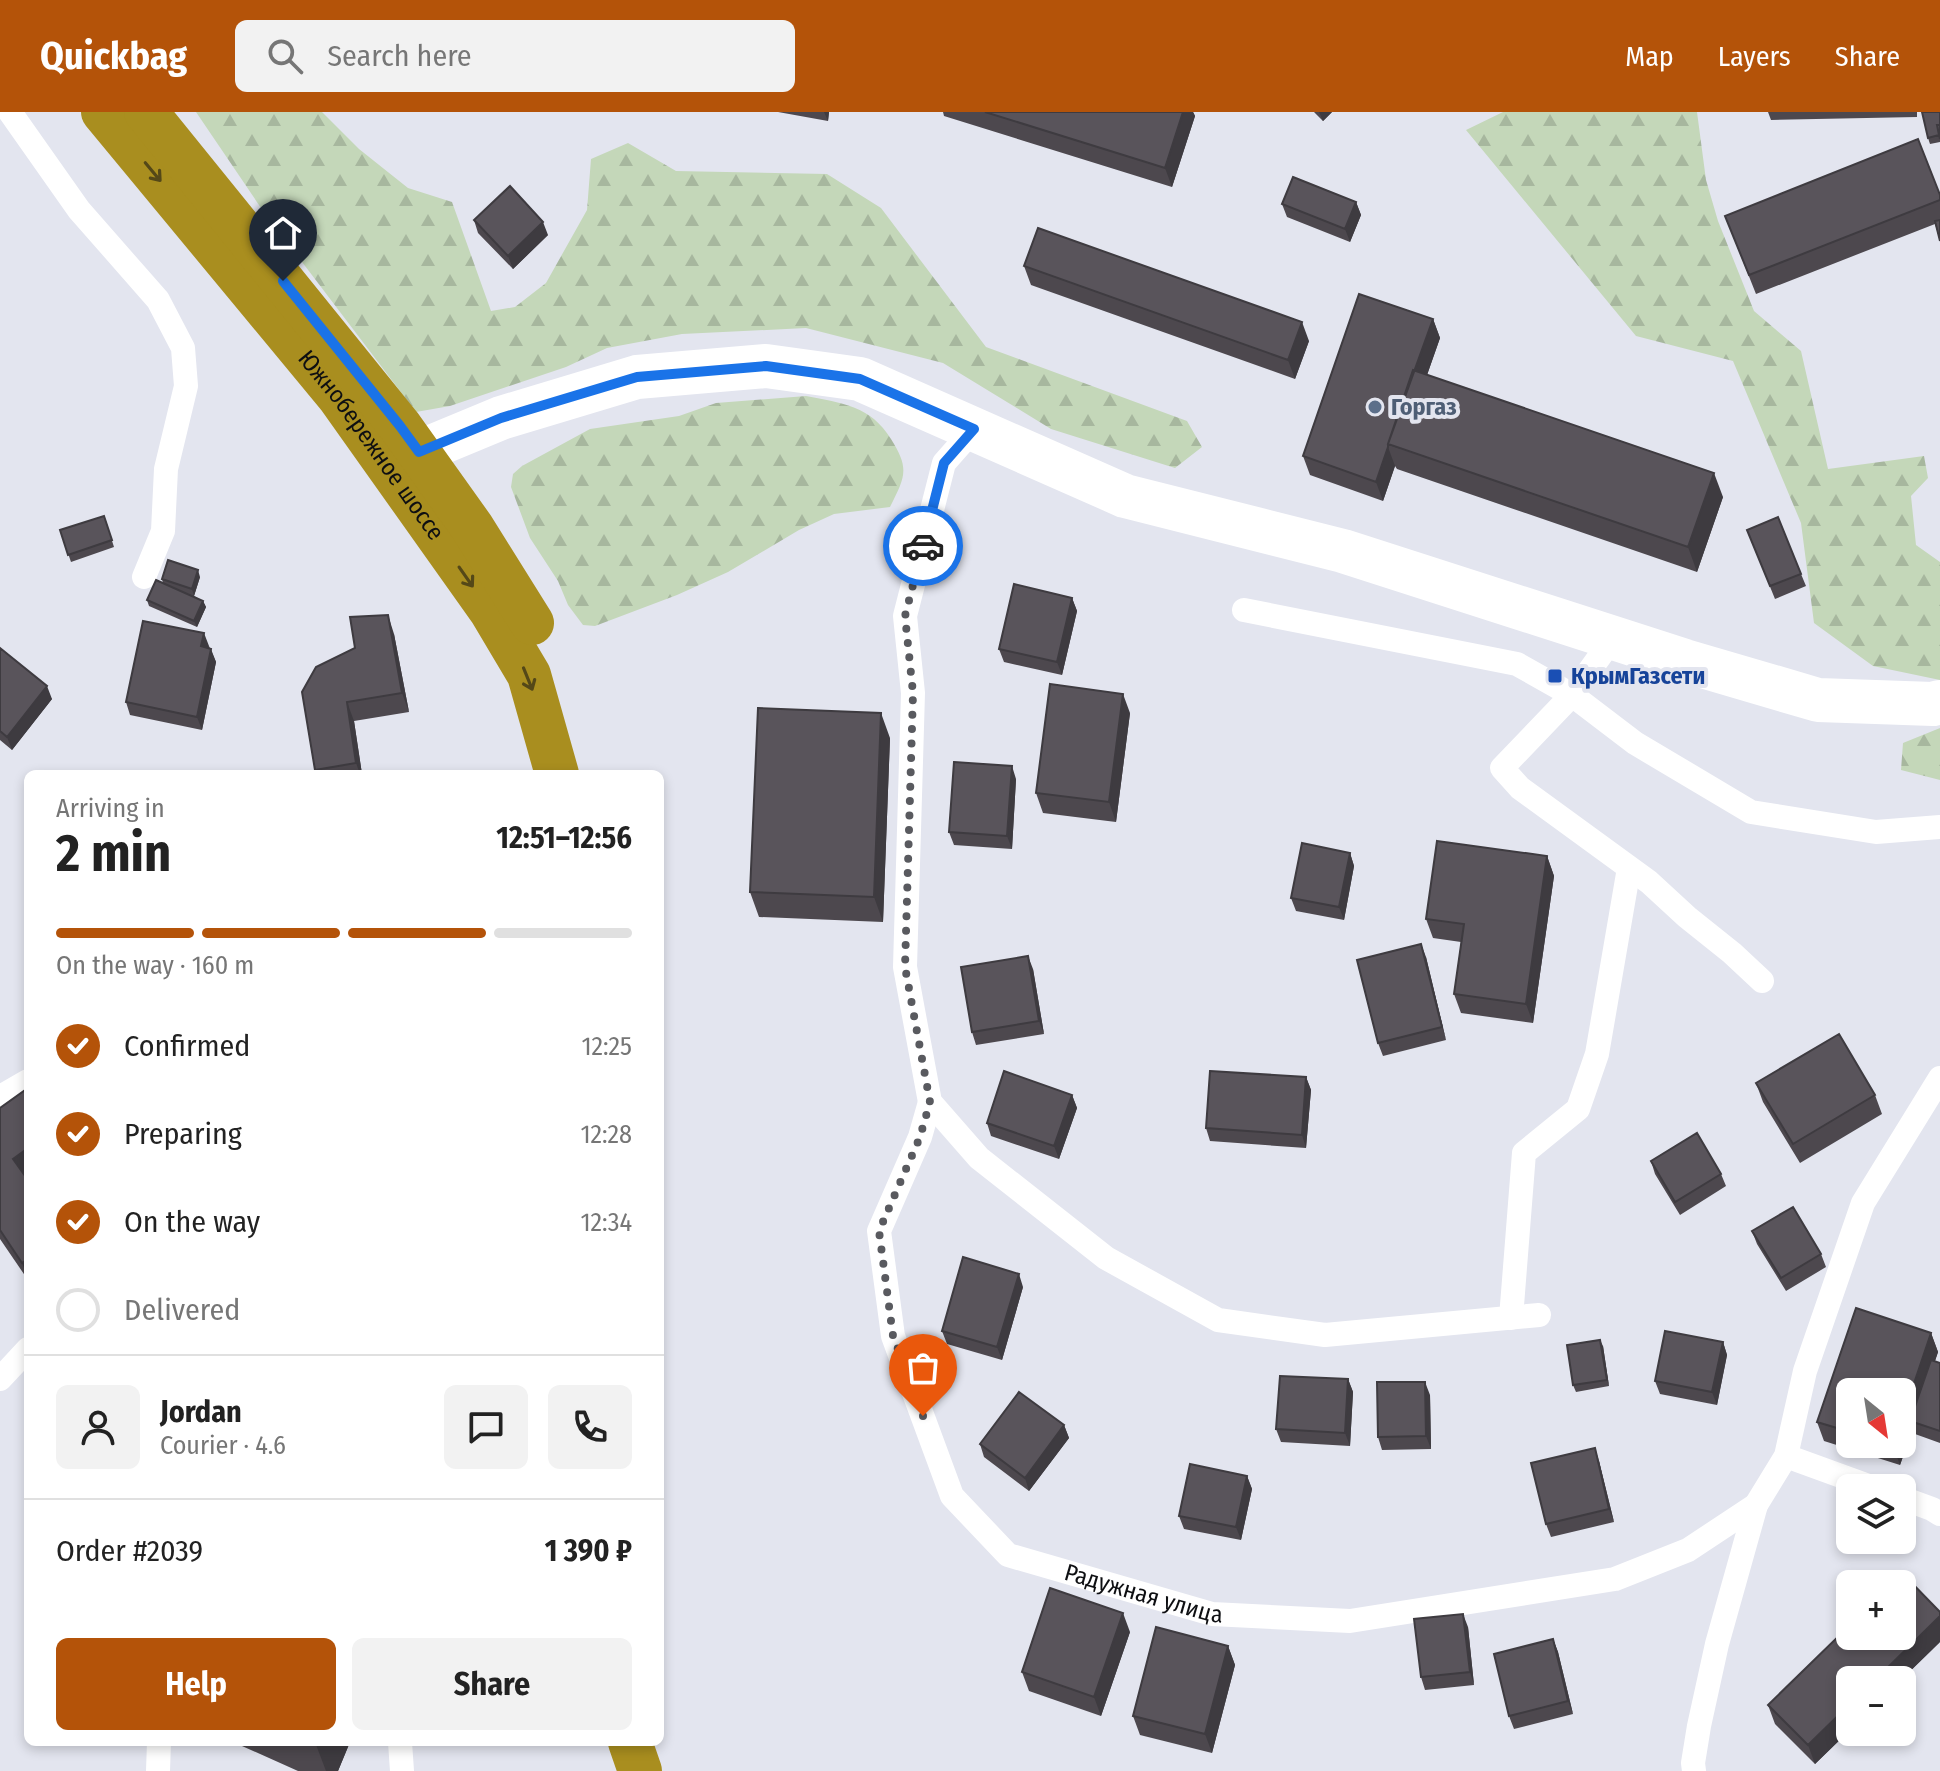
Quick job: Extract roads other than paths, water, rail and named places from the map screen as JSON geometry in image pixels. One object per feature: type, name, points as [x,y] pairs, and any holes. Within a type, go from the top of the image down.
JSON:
[{"type":"highway","name":"Южнобережное шоссе","points":[[103,112],[339,397],[394,437],[408,494],[491,611],[529,675],[556,770]]},
{"type":"highway","name":"Южнобережное шоссе","points":[[146,112],[394,437],[472,527],[556,663],[585,770]]},
{"type":"highway","points":[[615,1746],[622,1771]]},
{"type":"highway","points":[[631,1746],[640,1771]]},
{"type":"street","points":[[394,437],[501,418],[637,377],[766,366],[860,379],[1125,496],[1343,551],[1818,700],[1940,702]]},
{"type":"lane","points":[[10,112],[79,210],[158,300],[183,348],[186,386],[166,469],[163,531],[144,577]]},
{"type":"lane","points":[[974,429],[944,463],[905,616],[913,693],[905,967],[930,1102],[979,1158],[1106,1258],[1218,1320],[1325,1335],[1539,1315]]},
{"type":"lane","points":[[394,437],[408,494]]},
{"type":"lane","points":[[1244,610],[1517,664],[1572,695],[1635,743],[1751,812],[1876,832],[1940,827]]},
{"type":"lane","points":[[1613,638],[1572,695],[1502,768],[1520,788],[1649,882],[1762,981]]},
{"type":"lane","points":[[1511,1318],[1524,1153],[1578,1109],[1597,1054],[1629,868]]},
{"type":"lane","points":[[1694,1771],[1699,1726],[1717,1644],[1756,1505],[1786,1456],[1805,1371],[1863,1203],[1940,1078]]},
{"type":"lane","points":[[0,1097],[24,1083]]},
{"type":"lane","name":"Радужная улица","points":[[930,1102],[920,1137],[879,1231],[893,1336],[952,1496],[1008,1555],[1212,1614],[1350,1621],[1615,1579],[1688,1550],[1756,1505]]},
{"type":"lane","points":[[0,1379],[24,1353]]},
{"type":"lane","points":[[1786,1456],[1836,1474]]},
{"type":"lane","points":[[1916,1503],[1940,1514]]},
{"type":"lane","points":[[158,1771],[159,1746]]},
{"type":"lane","points":[[400,1746],[402,1771]]},
{"type":"place","name":"Горгаз","points":[[1375,407]]},
{"type":"place","name":"КрымГазсети","points":[[1555,676]]}]
